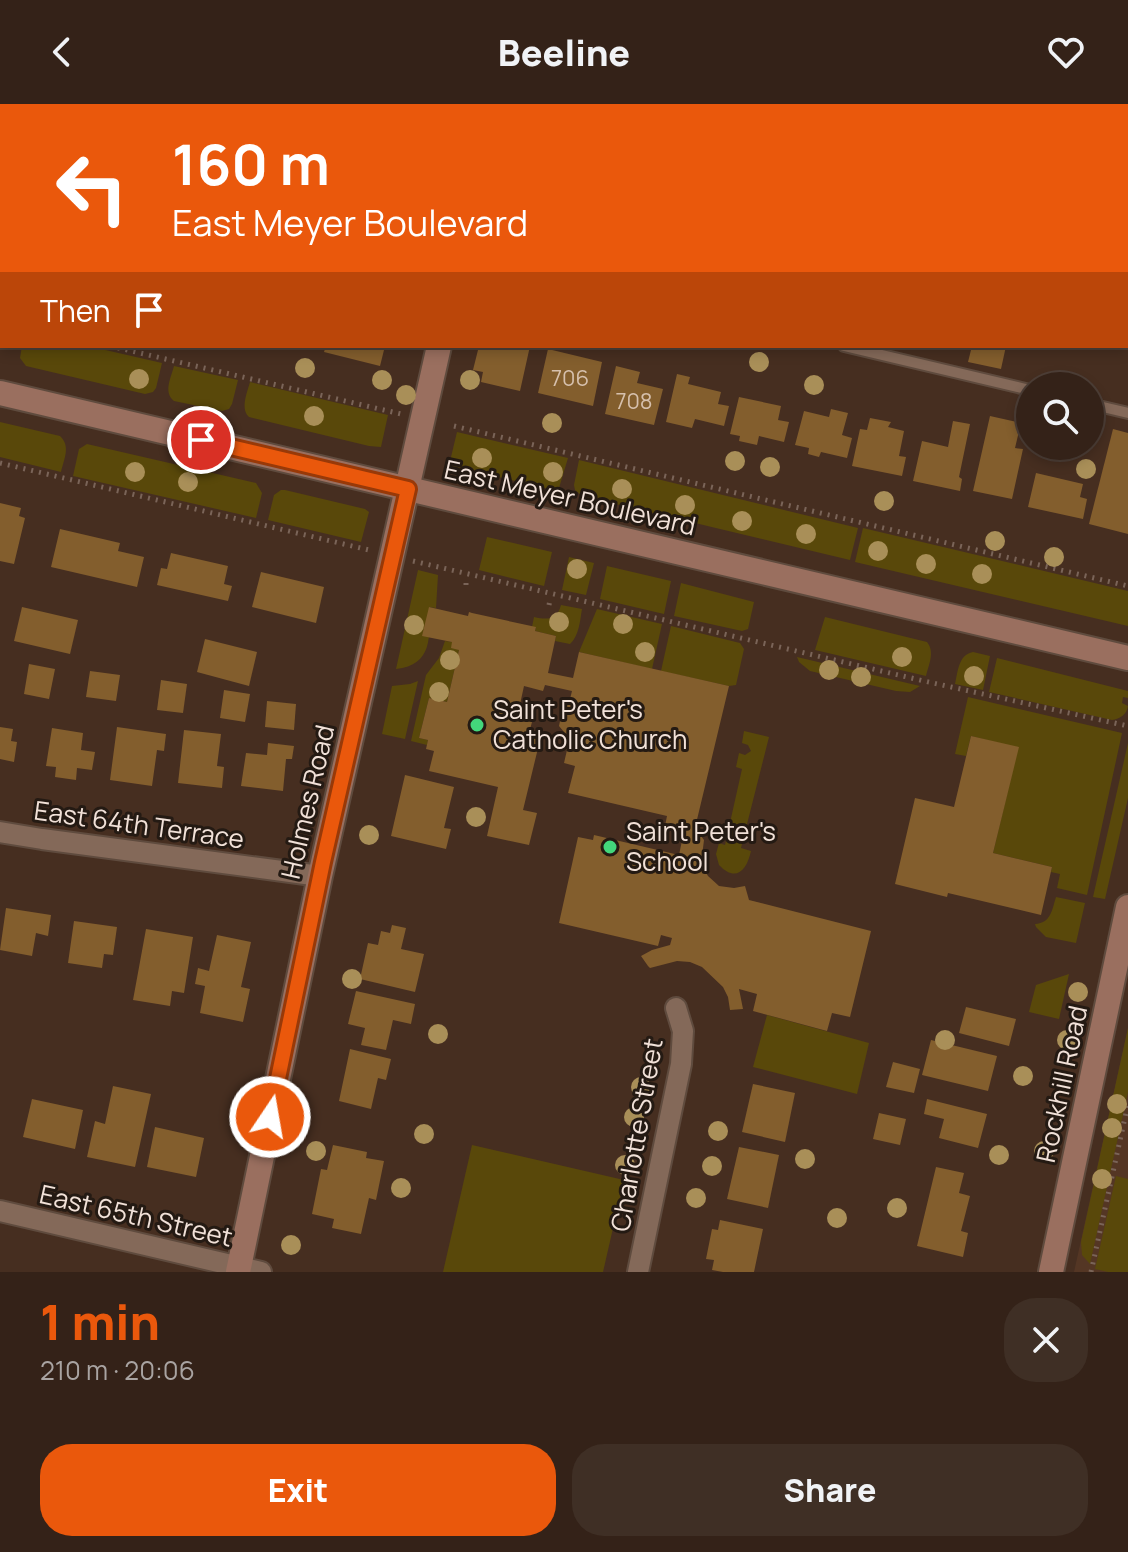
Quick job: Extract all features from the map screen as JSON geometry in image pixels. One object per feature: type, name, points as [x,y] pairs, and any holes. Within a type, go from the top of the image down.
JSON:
[{"type":"main road","name":"Holmes Road","points":[[246,1270],[320,876],[439,348]]},
{"type":"main road","name":"East Meyer Boulevard","points":[[0,393],[1128,658]]},
{"type":"main road","name":"Rockhill Road","points":[[1051,1272],[1128,907]]},
{"type":"street","name":"East 64th Terrace","points":[[0,832],[320,876]]},
{"type":"street","name":"Charlotte Street","points":[[638,1272],[681,1064],[683,1031],[676,1008]]},
{"type":"street","name":"East 65th Street","points":[[0,1211],[246,1270]]},
{"type":"lane","points":[[852,348],[1016,387]]},
{"type":"lane","points":[[1104,407],[1128,413]]},
{"type":"path","points":[[119,348],[423,419]]},
{"type":"path","points":[[454,426],[1128,586]]},
{"type":"path","points":[[0,463],[966,691],[1128,726]]},
{"type":"path","points":[[1091,1272],[1128,1104]]},
{"type":"shaded area","points":[[22,348],[97,348],[162,363],[156,388],[145,394],[26,366],[20,358]]},
{"type":"shaded area","points":[[174,366],[238,380],[229,409],[222,411],[174,401],[168,389]]},
{"type":"shaded area","points":[[250,382],[388,415],[381,447],[249,417],[245,405]]},
{"type":"shaded area","points":[[0,422],[60,436],[66,448],[61,472],[0,457]]},
{"type":"shaded area","points":[[457,432],[568,458],[559,488],[549,489],[452,466]]},
{"type":"shaded area","points":[[87,444],[256,483],[262,493],[256,518],[73,476],[79,449]]},
{"type":"shaded area","points":[[579,460],[858,528],[850,560],[582,496],[574,485]]},
{"type":"shaded area","points":[[281,490],[365,509],[369,512],[361,542],[268,520],[274,495]]},
{"type":"shaded area","points":[[863,528],[1128,591],[1128,626],[855,562]]},
{"type":"shaded area","points":[[487,537],[552,552],[544,586],[479,570]]},
{"type":"shaded area","points":[[569,557],[594,563],[586,595],[562,590]]},
{"type":"shaded area","points":[[607,566],[671,581],[664,614],[600,599]]},
{"type":"shaded area","points":[[418,570],[438,575],[436,608],[429,607],[429,638],[423,655],[417,662],[396,669]]},
{"type":"shaded area","points":[[681,583],[754,602],[748,629],[742,631],[674,616]]},
{"type":"shaded area","points":[[561,605],[582,609],[577,633],[570,644],[555,641],[556,636],[535,631],[536,628],[532,627],[534,617],[551,618]]},
{"type":"shaded area","points":[[597,609],[662,624],[652,669],[579,652]]},
{"type":"shaded area","points":[[825,617],[927,642],[931,654],[926,676],[815,650]]},
{"type":"shaded area","points":[[671,626],[740,643],[744,649],[736,685],[661,671]]},
{"type":"shaded area","points":[[445,641],[452,642],[459,650],[447,702],[429,698],[419,738],[428,740],[427,745],[411,741],[426,675],[439,658]]},
{"type":"shaded area","points":[[973,652],[990,656],[983,690],[955,684],[962,660]]},
{"type":"shaded area","points":[[797,657],[920,686],[910,692],[896,691],[810,671]]},
{"type":"shaded area","points":[[997,658],[1128,691],[1128,698],[1123,697],[1122,703],[1128,706],[1127,709],[1123,716],[1112,720],[989,692]]},
{"type":"shaded area","points":[[418,681],[405,739],[382,734],[392,686]]},
{"type":"shaded area","points":[[968,697],[1122,733],[1087,895],[1057,888],[1060,874],[1051,872],[1052,867],[993,853],[1018,748],[971,736],[966,756],[955,754]]},
{"type":"shaded area","points":[[744,731],[769,737],[741,848],[751,851],[744,869],[731,873],[719,865],[716,854],[719,843],[725,845],[742,769],[736,767],[739,753],[745,755],[751,751],[748,745],[742,743]]},
{"type":"shaded area","points":[[1128,743],[1128,798],[1105,899],[1093,897]]},
{"type":"shaded area","points":[[1056,897],[1085,903],[1076,943],[1046,937],[1036,927],[1035,924],[1050,915]]},
{"type":"shaded area","points":[[1069,974],[1059,1019],[1029,1012],[1036,985]]},
{"type":"shaded area","points":[[767,1015],[869,1043],[857,1094],[753,1067]]},
{"type":"shaded area","points":[[1128,1028],[1128,1272],[1074,1272]]},
{"type":"shaded area","points":[[1128,1028],[1128,1092],[1090,1264],[1082,1255],[1081,1242]]},
{"type":"shaded area","points":[[472,1145],[624,1180],[603,1272],[443,1272]]},
{"type":"shaded area","points":[[1116,1176],[1128,1179],[1128,1272],[1095,1269]]},
{"type":"building","points":[[325,348],[384,348],[380,366],[324,352]]},
{"type":"building","points":[[478,348],[530,348],[520,391],[481,382],[483,372],[473,370]]},
{"type":"building","points":[[972,348],[1006,348],[1001,369],[968,362]]},
{"type":"building","points":[[548,349],[602,362],[593,406],[538,393]]},
{"type":"building","points":[[616,366],[640,372],[637,383],[663,389],[654,425],[605,414]]},
{"type":"building","points":[[677,374],[690,377],[688,384],[721,392],[718,404],[729,406],[724,426],[695,419],[692,428],[666,422]]},
{"type":"building","points":[[739,397],[781,406],[778,420],[789,422],[784,442],[759,436],[757,445],[739,441],[740,436],[730,434]]},
{"type":"building","points":[[831,409],[848,413],[842,435],[852,438],[847,458],[821,452],[819,457],[808,454],[809,448],[795,445],[804,411],[829,417]]},
{"type":"building","points":[[990,416],[1016,422],[1016,460],[1021,460],[1012,499],[973,491]]},
{"type":"building","points":[[870,418],[891,422],[888,427],[904,431],[899,456],[906,457],[902,476],[852,466],[860,429],[867,430]]},
{"type":"building","points":[[953,421],[970,424],[959,477],[962,479],[960,491],[913,481],[922,441],[948,447]]},
{"type":"building","points":[[1113,429],[1128,433],[1128,534],[1089,524]]},
{"type":"building","points":[[1036,473],[1083,484],[1080,497],[1087,499],[1083,519],[1028,507]]},
{"type":"building","points":[[0,503],[21,508],[19,516],[25,518],[14,564],[0,561]]},
{"type":"building","points":[[60,529],[120,543],[118,551],[144,557],[137,587],[51,567]]},
{"type":"building","points":[[171,553],[228,566],[224,584],[232,586],[228,601],[157,585],[161,568],[167,569]]},
{"type":"building","points":[[261,572],[324,587],[316,623],[252,607]]},
{"type":"building","points":[[22,607],[78,620],[70,654],[14,641]]},
{"type":"building","name":"Saint Peter's School","points":[[429,607],[468,616],[469,612],[536,627],[535,631],[556,636],[548,673],[573,678],[579,652],[729,686],[695,828],[704,840],[701,864],[719,886],[745,886],[749,900],[871,931],[850,1017],[832,1013],[827,1031],[753,1011],[757,994],[739,989],[743,1009],[730,1010],[723,987],[702,967],[677,961],[648,966],[641,956],[670,945],[672,938],[661,935],[658,946],[559,923],[578,837],[593,840],[594,835],[679,855],[684,831],[665,826],[667,816],[568,793],[575,766],[564,763],[567,750],[560,749],[564,732],[559,726],[564,702],[570,699],[572,691],[545,685],[543,691],[524,686],[517,718],[532,722],[528,737],[540,740],[523,810],[537,813],[529,845],[487,836],[498,787],[429,771],[434,751],[426,749],[428,740],[419,738],[429,698],[447,702],[459,650],[451,648],[452,642],[422,636]]},
{"type":"building","points":[[205,639],[257,652],[249,686],[197,672]]},
{"type":"building","points":[[29,664],[55,669],[49,699],[24,694]]},
{"type":"building","points":[[90,671],[120,675],[116,701],[86,697]]},
{"type":"building","points":[[161,680],[187,684],[183,713],[157,710]]},
{"type":"building","points":[[224,690],[250,694],[245,722],[220,718]]},
{"type":"building","points":[[267,701],[296,704],[294,730],[265,727]]},
{"type":"building","points":[[0,727],[13,729],[11,741],[17,742],[14,762],[0,759]]},
{"type":"building","points":[[117,727],[166,734],[164,751],[157,750],[152,786],[110,780]]},
{"type":"building","points":[[52,728],[83,733],[81,750],[95,752],[92,770],[77,768],[76,780],[55,777],[56,767],[46,766]]},
{"type":"building","points":[[184,730],[221,734],[217,766],[224,767],[222,788],[178,783]]},
{"type":"building","points":[[971,736],[1019,747],[993,853],[1052,867],[1041,915],[895,884],[915,798],[954,807]]},
{"type":"building","points":[[268,743],[294,746],[292,759],[286,759],[283,791],[241,786],[246,753],[267,755]]},
{"type":"building","points":[[405,775],[454,787],[444,828],[451,829],[446,849],[391,836]]},
{"type":"building","points":[[6,908],[51,915],[48,936],[36,933],[32,956],[0,950]]},
{"type":"building","points":[[74,921],[117,927],[113,955],[104,954],[102,968],[68,963]]},
{"type":"building","points":[[392,925],[406,928],[401,949],[424,954],[415,992],[360,979],[368,943],[378,945],[381,931],[390,933]]},
{"type":"building","points":[[146,929],[193,937],[184,993],[172,991],[170,1006],[133,1000]]},
{"type":"building","points":[[217,935],[251,942],[241,987],[250,989],[243,1022],[200,1013],[205,986],[195,984],[198,968],[209,971]]},
{"type":"building","points":[[356,991],[415,1004],[411,1024],[393,1020],[386,1050],[361,1045],[365,1028],[348,1024]]},
{"type":"building","points":[[966,1007],[1016,1019],[1009,1046],[959,1033]]},
{"type":"building","points":[[931,1040],[997,1056],[988,1091],[922,1075]]},
{"type":"building","points":[[350,1049],[391,1059],[386,1080],[378,1078],[371,1109],[339,1101]]},
{"type":"building","points":[[893,1062],[920,1069],[914,1093],[886,1087]]},
{"type":"building","points":[[753,1084],[795,1093],[785,1142],[742,1132]]},
{"type":"building","points":[[113,1086],[151,1094],[135,1167],[87,1157],[95,1121],[105,1124]]},
{"type":"building","points":[[32,1099],[83,1110],[75,1149],[23,1137]]},
{"type":"building","points":[[927,1099],[987,1114],[978,1148],[939,1138],[944,1119],[924,1114]]},
{"type":"building","points":[[879,1113],[906,1119],[900,1145],[873,1139]]},
{"type":"building","points":[[155,1127],[204,1138],[196,1177],[147,1167]]},
{"type":"building","points":[[333,1145],[367,1152],[366,1158],[384,1161],[376,1200],[369,1198],[361,1234],[332,1228],[334,1219],[312,1214],[321,1169],[327,1170]]},
{"type":"building","points":[[739,1147],[779,1155],[768,1208],[727,1199]]},
{"type":"building","points":[[936,1167],[964,1173],[959,1193],[970,1196],[961,1231],[968,1233],[963,1257],[917,1246]]},
{"type":"building","points":[[720,1220],[763,1229],[754,1272],[712,1270],[714,1260],[706,1259],[712,1229],[718,1230]]},
{"type":"place","name":"Saint Peter's Catholic Church","points":[[477,725]]},
{"type":"place","name":"Saint Peter's School","points":[[610,847]]},
{"type":"route","points":[[201,440],[408,489],[323,862],[270,1117]]}]
